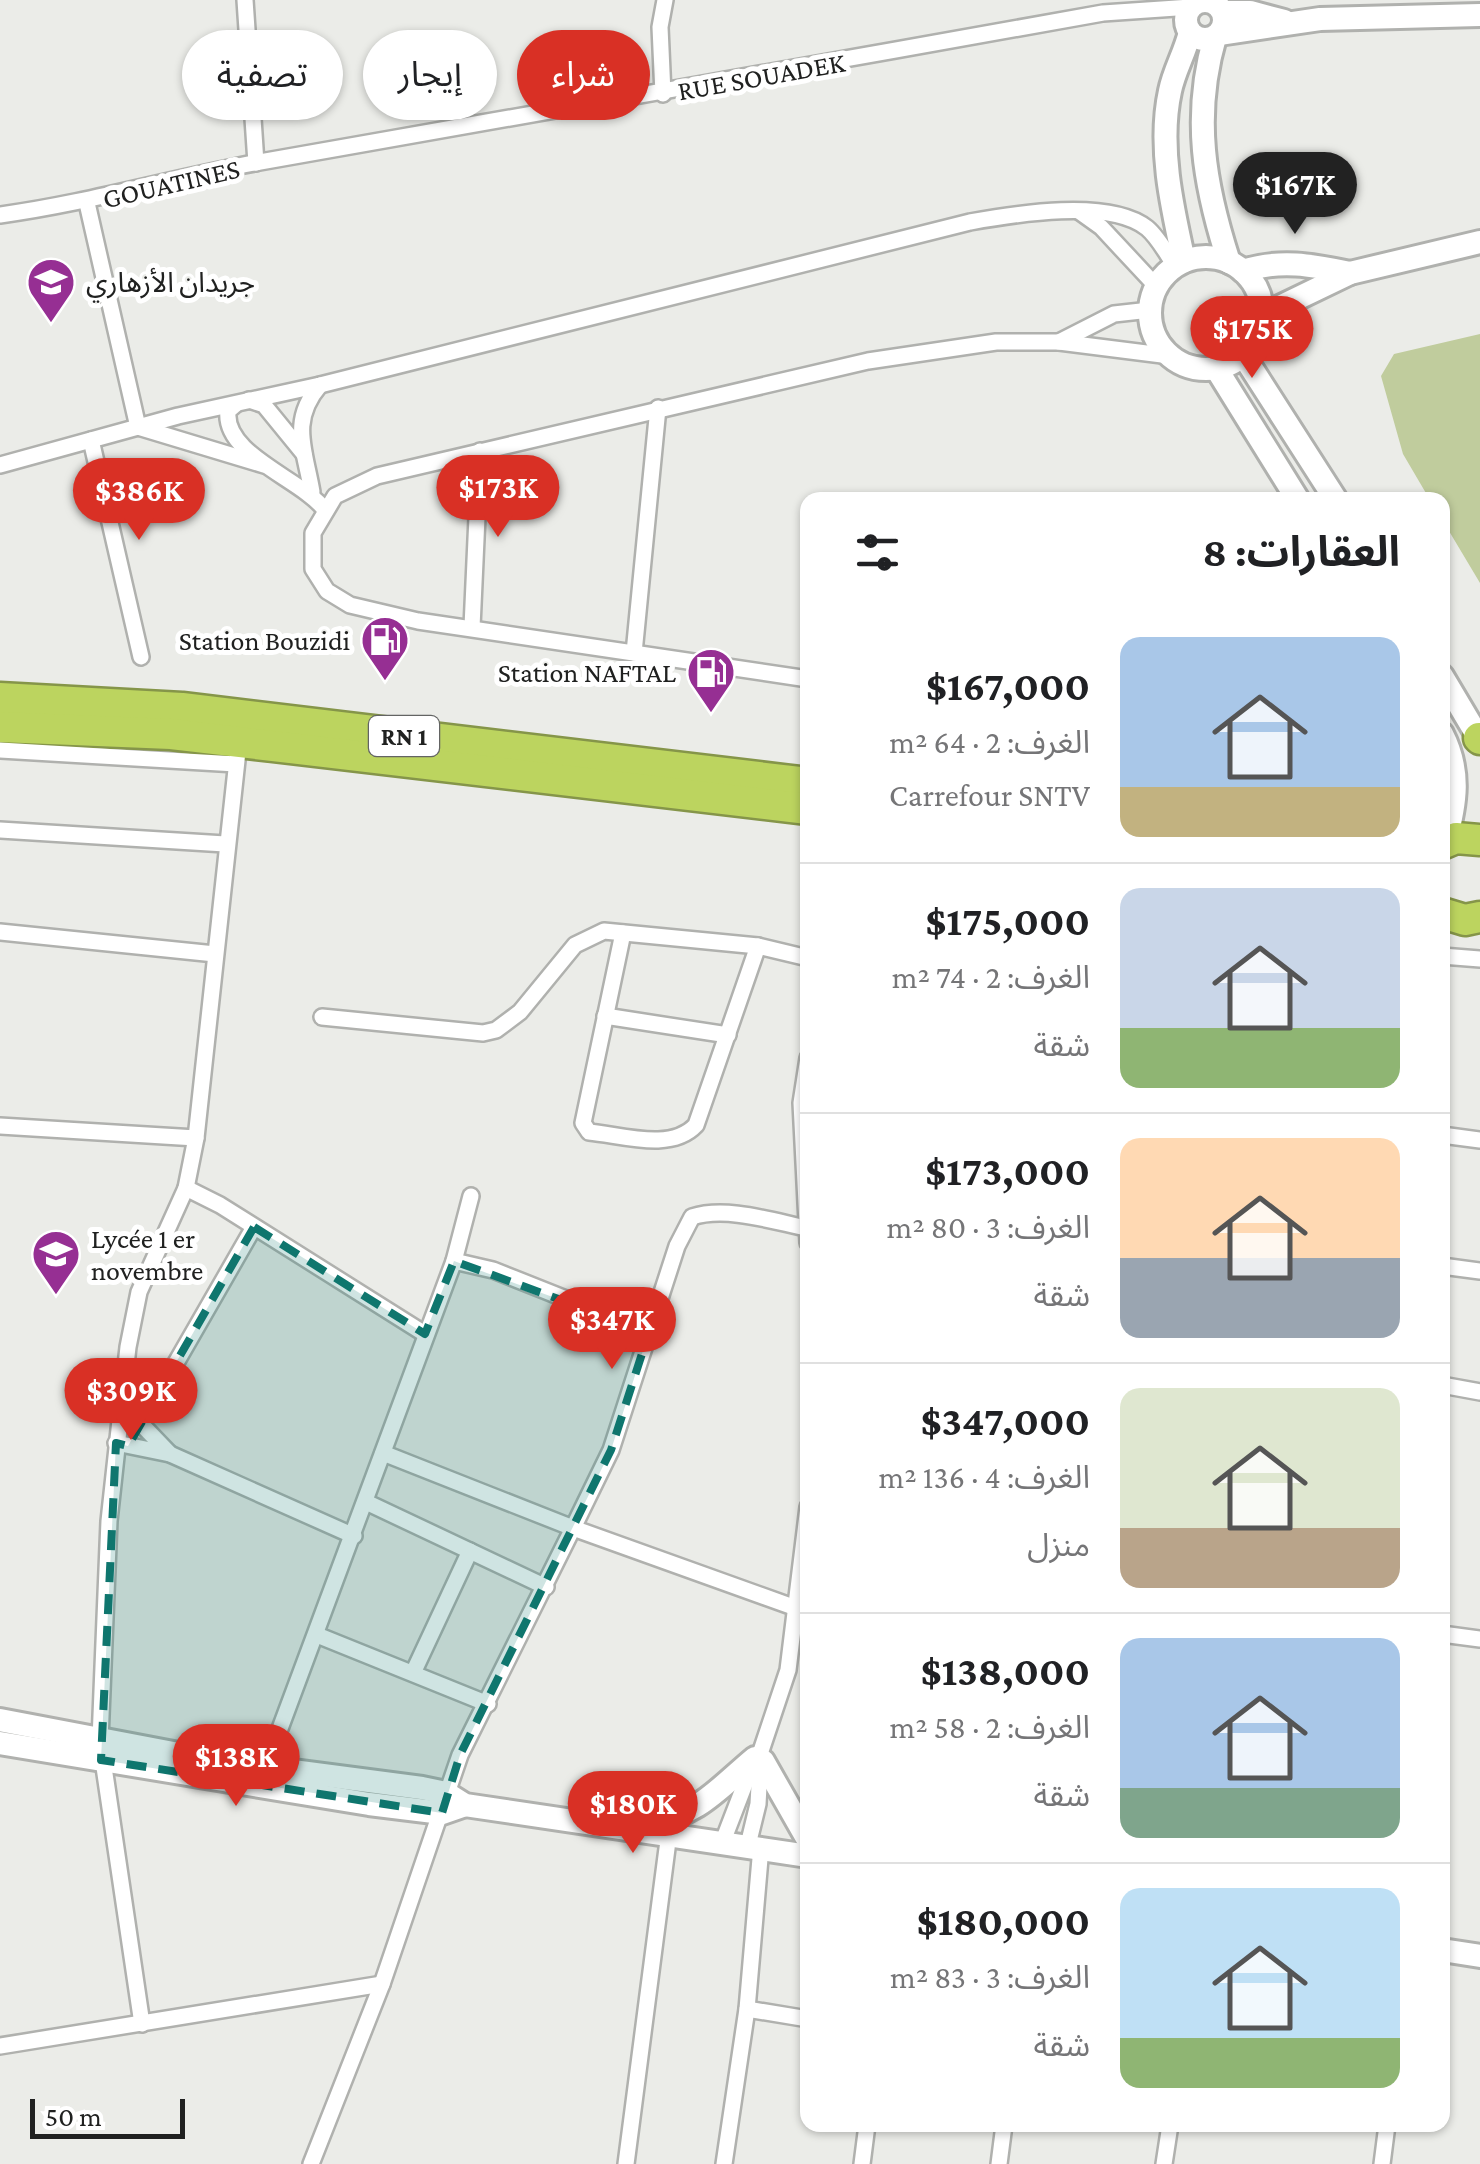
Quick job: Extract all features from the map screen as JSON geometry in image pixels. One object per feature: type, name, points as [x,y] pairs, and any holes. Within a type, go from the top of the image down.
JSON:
[{"type":"highway","name":"RN 1","points":[[0,698],[182,708],[800,782]]},
{"type":"highway","name":"RN 1","points":[[0,727],[800,807]]},
{"type":"highway","points":[[1450,842],[1469,837],[1480,840]]},
{"type":"highway","points":[[1450,915],[1465,920],[1480,917]]},
{"type":"street","points":[[245,0],[256,163]]},
{"type":"street","points":[[663,94],[660,27],[666,0]]},
{"type":"street","points":[[1180,263],[1168,177],[1166,127],[1170,90],[1190,32],[1186,18],[1191,7],[1204,0],[1220,18],[1286,22],[1480,15]]},
{"type":"street","name":"RUE SOUADEK","points":[[256,163],[663,94],[1131,8],[1191,7]]},
{"type":"street","points":[[1190,32],[1202,39],[1220,18],[1250,12],[1286,22]]},
{"type":"street","points":[[800,677],[382,615],[350,606],[327,591],[313,569],[311,550],[325,510],[334,496],[352,484],[868,361],[996,342],[1059,342],[1170,356],[1184,364],[1216,368],[1243,355],[1259,330],[1262,316],[1254,284],[1236,266],[1209,195],[1202,145],[1202,84],[1220,18]]},
{"type":"street","name":"GOUATINES","points":[[0,216],[87,203],[256,163]]},
{"type":"street","name":"GOUATINES","points":[[87,203],[138,428]]},
{"type":"street","points":[[1080,212],[1100,227],[1156,286]]},
{"type":"street","points":[[0,464],[970,222],[1022,213],[1117,215],[1148,228],[1180,263]]},
{"type":"street","points":[[1262,316],[1350,272],[1480,242]]},
{"type":"street","points":[[1170,356],[1151,328],[1150,310],[1156,286],[1180,263],[1206,256],[1236,266],[1290,262],[1350,272]]},
{"type":"street","points":[[1059,342],[1114,314],[1150,310]]},
{"type":"street","points":[[1243,355],[1331,492]]},
{"type":"street","points":[[1216,368],[1293,492]]},
{"type":"street","points":[[312,492],[299,424],[304,403],[320,386]]},
{"type":"street","points":[[306,458],[264,405],[243,402],[228,411],[232,435],[264,464],[312,492],[325,510]]},
{"type":"street","points":[[634,653],[658,408]]},
{"type":"street","points":[[138,428],[264,464]]},
{"type":"street","points":[[92,440],[141,656]]},
{"type":"street","points":[[472,627],[480,451]]},
{"type":"street","points":[[1450,695],[1480,739]]},
{"type":"street","points":[[0,750],[238,753],[225,844],[196,1138],[186,1188],[138,1292],[116,1443],[100,1750],[142,2024]]},
{"type":"street","points":[[1450,750],[1457,791],[1450,819]]},
{"type":"street","points":[[0,830],[225,844]]},
{"type":"street","points":[[0,932],[215,954]]},
{"type":"street","points":[[623,933],[583,1113],[589,1132],[672,1140],[686,1136],[696,1125],[758,946]]},
{"type":"street","points":[[322,1017],[483,1034],[496,1030],[520,1012],[575,945],[591,935],[623,933],[758,946],[800,956]]},
{"type":"street","points":[[1450,957],[1480,959]]},
{"type":"street","points":[[604,1016],[728,1035]]},
{"type":"street","points":[[0,1126],[196,1138]]},
{"type":"street","points":[[1450,1136],[1480,1140]]},
{"type":"street","points":[[186,1188],[425,1334]]},
{"type":"street","points":[[266,1769],[454,1261],[471,1196]]},
{"type":"street","points":[[310,2164],[451,1804],[460,1755],[611,1450],[677,1246],[692,1217],[704,1213],[733,1216],[800,1233]]},
{"type":"street","points":[[142,1422],[254,1227]]},
{"type":"street","points":[[454,1261],[493,1270],[649,1332]]},
{"type":"street","points":[[1450,1267],[1480,1271]]},
{"type":"street","points":[[1450,1387],[1480,1392]]},
{"type":"street","points":[[121,1403],[170,1454]]},
{"type":"street","points":[[116,1443],[170,1454],[354,1536]]},
{"type":"street","points":[[383,1453],[573,1528],[796,1608]]},
{"type":"street","points":[[366,1502],[546,1587]]},
{"type":"street","points":[[413,1674],[470,1550]]},
{"type":"street","points":[[723,1841],[760,1757],[788,1670],[800,1580]]},
{"type":"street","points":[[316,1635],[488,1704]]},
{"type":"street","points":[[1450,1635],[1480,1639]]},
{"type":"street","points":[[0,1720],[100,1750],[800,1854]]},
{"type":"street","points":[[0,1743],[266,1769],[451,1804]]},
{"type":"street","points":[[610,1827],[682,1817],[760,1757]]},
{"type":"street","points":[[760,1757],[800,1826]]},
{"type":"street","points":[[724,2164],[747,2009],[760,1757]]},
{"type":"street","points":[[626,2164],[669,1832]]},
{"type":"street","points":[[1450,1951],[1480,1956]]},
{"type":"street","points":[[0,2046],[382,1984]]},
{"type":"street","points":[[747,2009],[800,2017]]},
{"type":"street","points":[[862,2164],[866,2132]]},
{"type":"street","points":[[999,2164],[1003,2132]]},
{"type":"street","points":[[1164,2164],[1169,2132]]},
{"type":"street","points":[[1382,2164],[1386,2132]]},
{"type":"highlighted area","points":[[254,1227],[425,1334],[454,1261],[649,1332],[611,1450],[460,1755],[442,1813],[101,1760],[116,1443],[128,1446]]},
{"type":"green space","points":[[1480,334],[1480,583],[1450,533],[1450,492],[1425,492],[1403,454],[1381,376],[1394,354]]},
{"type":"place","name":"جريدان الأزهاري","points":[[51,324]]},
{"type":"place","name":"Station Bouzidi","points":[[385,682]]},
{"type":"place","name":"Station NAFTAL","points":[[711,714]]},
{"type":"place","name":"Lycée 1 er novembre","points":[[56,1296]]}]
